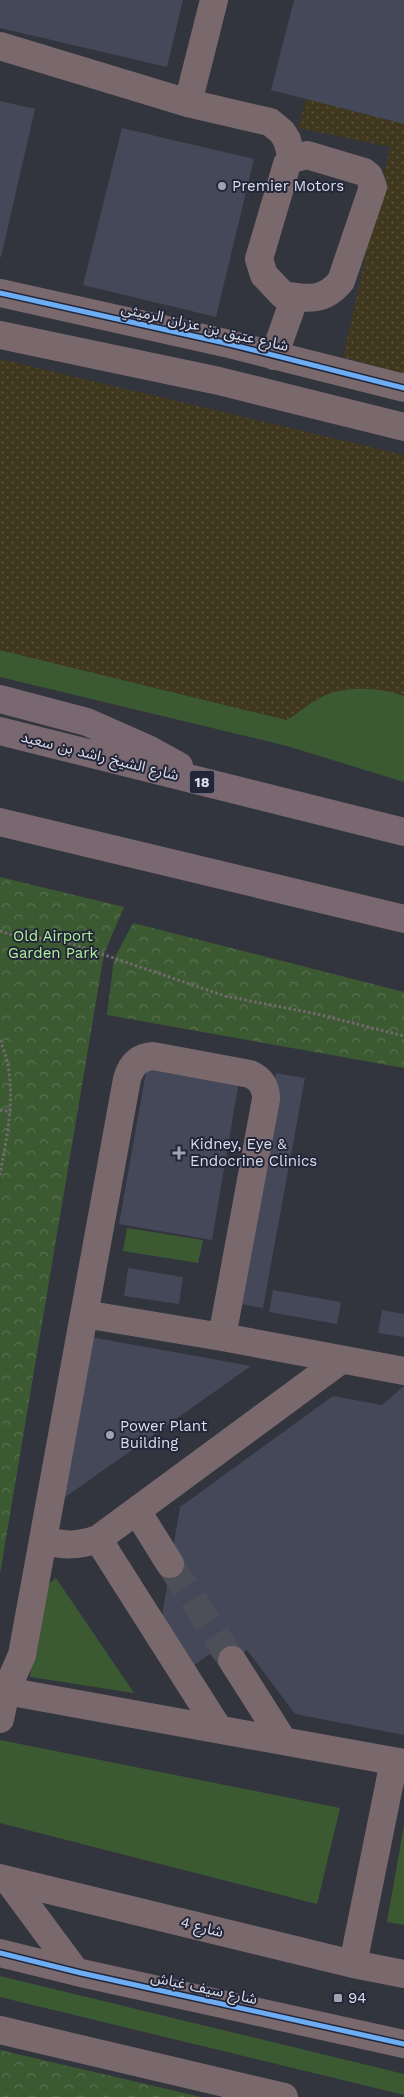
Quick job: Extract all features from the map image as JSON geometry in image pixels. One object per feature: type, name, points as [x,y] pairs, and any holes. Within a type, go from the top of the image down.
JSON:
[{"type":"main road","points":[[0,699],[87,722],[148,749],[215,785]]},
{"type":"main road","name":"شارع الشيخ راشد بن سعيد","points":[[0,731],[404,832]]},
{"type":"main road","points":[[0,822],[404,919]]},
{"type":"street","points":[[188,103],[214,0]]},
{"type":"street","points":[[0,46],[188,103],[270,122],[282,132],[287,140],[292,159]]},
{"type":"street","points":[[307,155],[364,172],[369,176],[372,188],[341,281],[334,290],[314,298],[284,295],[272,286],[264,275],[259,259],[286,164],[292,159],[307,155]]},
{"type":"street","name":"شارع عتيق بن عزران الرميثي","points":[[0,293],[404,388]]},
{"type":"street","points":[[274,356],[295,297]]},
{"type":"street","points":[[0,335],[219,381],[404,427]]},
{"type":"street","points":[[0,1719],[6,1691],[22,1655],[127,1079],[129,1071],[135,1063],[145,1057],[153,1056],[250,1074],[257,1077],[266,1091],[222,1337]]},
{"type":"street","points":[[84,1314],[222,1337],[404,1372]]},
{"type":"street","points":[[43,1540],[72,1546],[98,1539],[341,1360]]},
{"type":"street","points":[[137,1511],[170,1564]]},
{"type":"street","points":[[98,1539],[218,1728]]},
{"type":"street","points":[[232,1660],[282,1740]]},
{"type":"street","points":[[6,1691],[399,1762],[353,1964]]},
{"type":"street","points":[[4,1879],[76,1972]]},
{"type":"street","name":"شارع 4","points":[[4,1879],[353,1964],[404,1974]]},
{"type":"street","name":"شارع سيف غباش","points":[[0,1953],[76,1972],[404,2044]]},
{"type":"street","points":[[0,2030],[284,2097]]},
{"type":"path","points":[[0,931],[15,936],[61,940],[225,996],[317,1014],[404,1036]]},
{"type":"path","points":[[0,1040],[9,1076],[11,1112],[0,1175]]},
{"type":"path","points":[[0,1110],[11,1112]]},
{"type":"green space","points":[[0,650],[287,720],[319,698],[339,691],[362,688],[384,690],[404,696],[404,782],[287,746],[0,677]]},
{"type":"green space","name":"Old Airport Garden Park","points":[[0,877],[124,907],[104,954],[0,1574]]},
{"type":"green space","points":[[133,923],[404,992],[404,1068],[107,1015],[114,959]]},
{"type":"green space","points":[[127,1228],[203,1240],[198,1263],[123,1251]]},
{"type":"green space","points":[[56,1578],[134,1693],[30,1677],[44,1587]]},
{"type":"green space","points":[[0,1740],[340,1808],[317,1904],[0,1823]]},
{"type":"green space","points":[[404,1825],[404,1925],[387,1922]]},
{"type":"green space","points":[[0,1976],[404,2074],[404,2095],[0,1997]]},
{"type":"green space","points":[[0,2050],[201,2097],[0,2097]]},
{"type":"sand","points":[[333,0],[404,0],[404,374],[343,357],[390,147],[298,128]]},
{"type":"sand","points":[[0,359],[404,455],[404,696],[373,689],[339,691],[316,700],[287,720],[0,650]]},
{"type":"building","points":[[0,0],[183,0],[167,67],[0,28]]},
{"type":"building","points":[[294,0],[404,0],[404,124],[271,90]]},
{"type":"building","points":[[0,101],[35,109],[1,257],[0,257]]},
{"type":"building","points":[[122,128],[254,159],[216,317],[83,285]]},
{"type":"building","name":"Kidney, Eye & Endocrine Clinics","points":[[147,1066],[239,1081],[212,1240],[119,1224]]},
{"type":"building","points":[[276,1073],[305,1078],[263,1308],[234,1303]]},
{"type":"building","points":[[128,1268],[183,1277],[179,1304],[124,1296]]},
{"type":"building","points":[[273,1290],[341,1302],[337,1324],[269,1312]]},
{"type":"building","points":[[382,1310],[404,1314],[404,1337],[378,1333]]},
{"type":"building","name":"Power Plant Building","points":[[85,1336],[251,1366],[54,1505]]},
{"type":"building","points":[[404,1386],[404,1735],[295,1714],[247,1650],[220,1667],[210,1654],[190,1668],[160,1628],[180,1507],[333,1396],[382,1405]]},
{"type":"tunnel","points":[[170,1564],[232,1660]]},
{"type":"cycle path","points":[[0,293],[225,343],[404,388]]},
{"type":"cycle path","points":[[0,1953],[81,1973],[404,2044]]},
{"type":"place","name":"Premier Motors","points":[[222,186]]},
{"type":"place","name":"Kidney, Eye & Endocrine Clinics","points":[[179,1153]]},
{"type":"place","name":"Power Plant Building","points":[[110,1435]]},
{"type":"place","name":"94","points":[[338,1998]]}]
